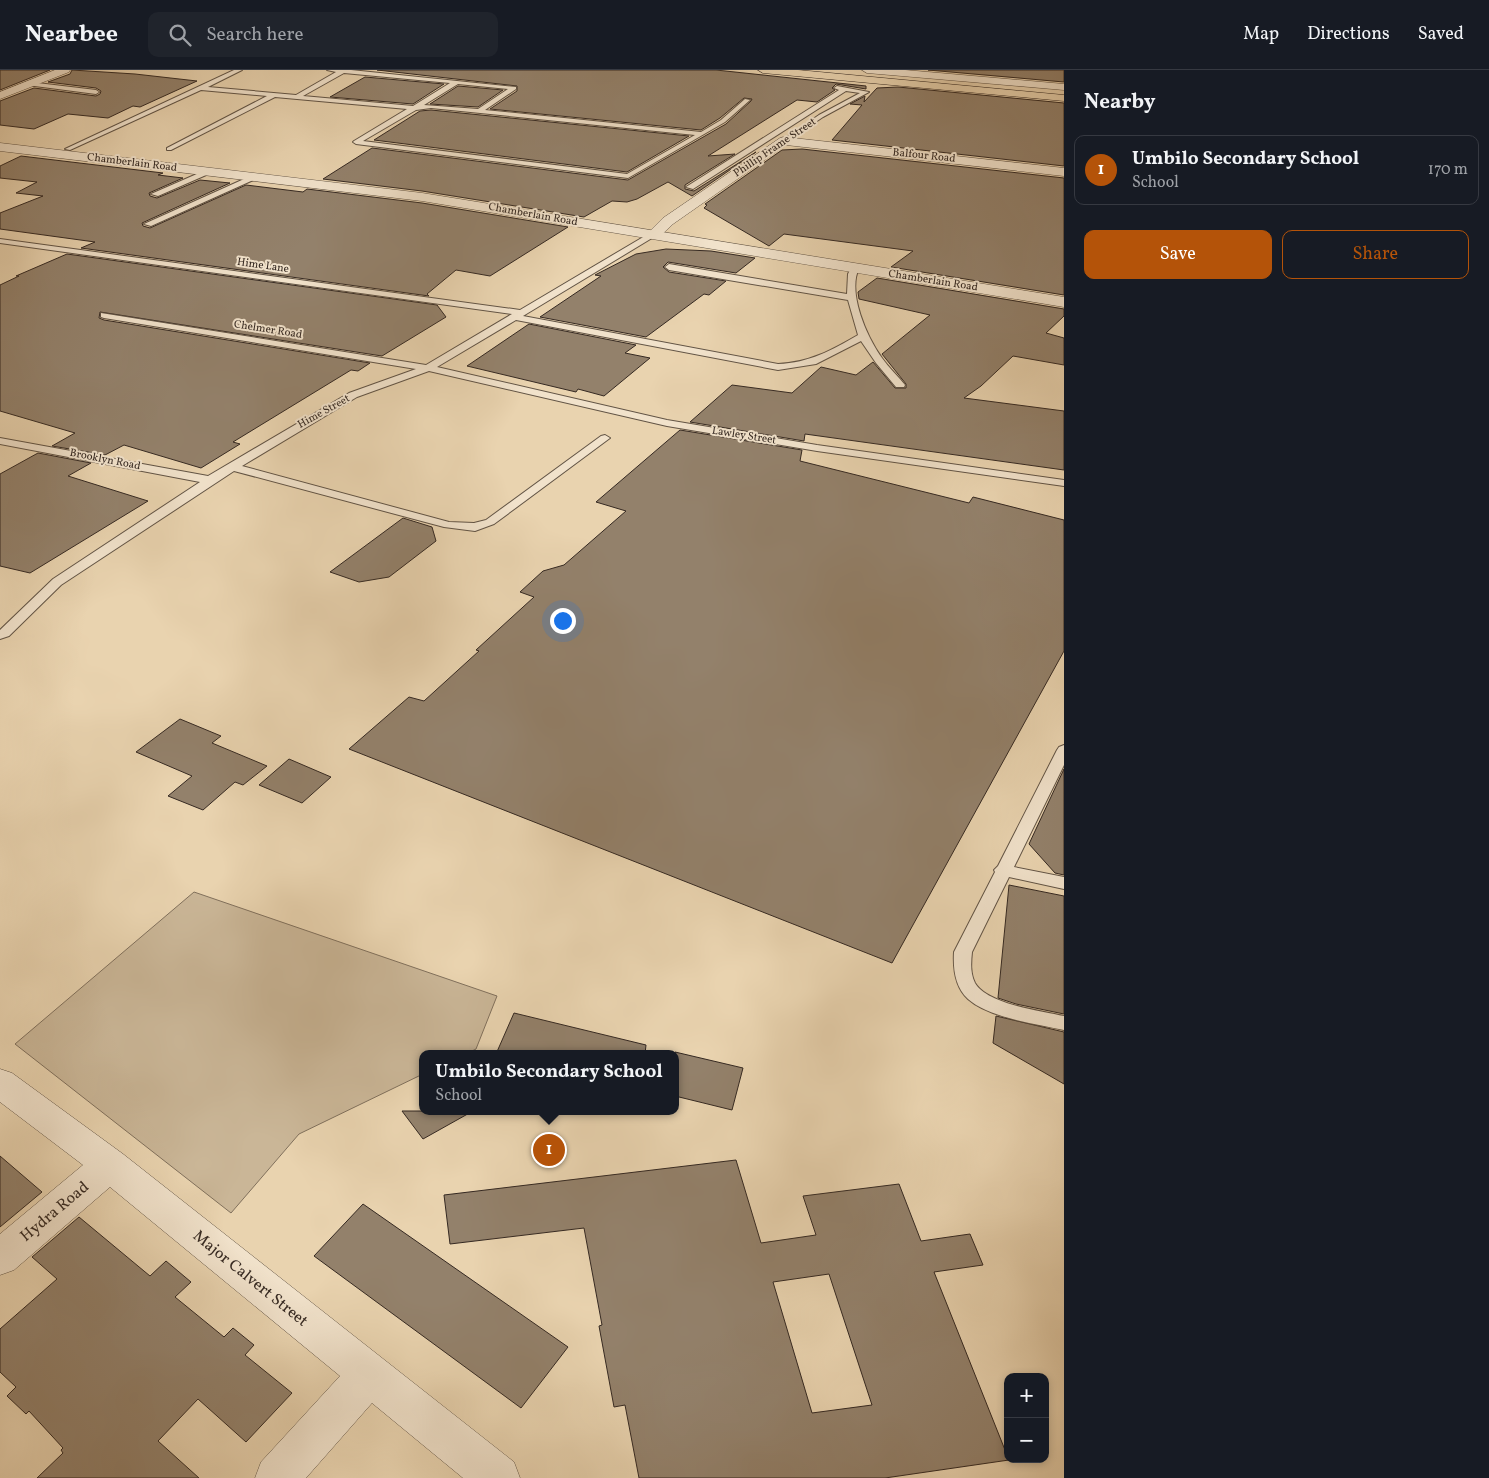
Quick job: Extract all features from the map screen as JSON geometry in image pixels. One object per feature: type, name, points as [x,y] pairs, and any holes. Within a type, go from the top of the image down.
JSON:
[{"type":"highway","points":[[763,70],[1064,98]]},
{"type":"highway","points":[[812,70],[1064,92]]},
{"type":"street","points":[[0,96],[65,70]]},
{"type":"street","points":[[866,70],[1064,87]]},
{"type":"street","name":"Chamberlain Road","points":[[0,141],[471,200],[653,235],[1064,302]]},
{"type":"street","name":"Balfour Road","points":[[784,141],[1064,172]]},
{"type":"street","name":"Phillip Frame Street","points":[[668,221],[784,141]]},
{"type":"street","name":"Chamberlain Road","points":[[0,148],[471,200],[508,200],[594,211]]},
{"type":"street","points":[[508,200],[524,207],[611,220],[653,235]]},
{"type":"street","points":[[649,218],[687,224]]},
{"type":"street","name":"Hime Street","points":[[653,235],[668,221]]},
{"type":"street","points":[[872,271],[883,257]]},
{"type":"street","name":"Major Calvert Street","points":[[0,1083],[110,1165],[498,1478]]},
{"type":"street","name":"Hydra Road","points":[[0,1258],[110,1165]]},
{"type":"street","points":[[278,1478],[369,1375]]},
{"type":"lane","points":[[68,149],[239,70]]},
{"type":"lane","points":[[330,70],[514,88],[479,111]]},
{"type":"lane","points":[[298,96],[343,71]]},
{"type":"lane","points":[[457,82],[356,142],[628,176],[723,121],[747,100]]},
{"type":"lane","points":[[29,84],[96,92]]},
{"type":"lane","points":[[828,87],[845,89]]},
{"type":"lane","points":[[202,88],[414,108],[431,106],[702,134]]},
{"type":"lane","points":[[690,187],[845,89]]},
{"type":"lane","name":"Phillip Frame Street","points":[[784,141],[820,116],[866,92],[845,89]]},
{"type":"lane","points":[[169,149],[276,94]]},
{"type":"lane","points":[[155,194],[209,172]]},
{"type":"lane","points":[[148,224],[256,177]]},
{"type":"lane","name":"Hime Street","points":[[0,635],[57,582],[210,480],[352,395],[428,368],[653,235]]},
{"type":"lane","name":"Hime Lane","points":[[0,241],[519,315],[778,366],[808,365],[824,359],[863,336]]},
{"type":"lane","points":[[669,267],[852,298]]},
{"type":"lane","points":[[855,268],[852,274],[850,290],[863,336],[878,361],[900,385]]},
{"type":"lane","name":"Chelmer Road","points":[[104,315],[428,368]]},
{"type":"lane","name":"Lawley Street","points":[[428,368],[667,423],[817,448],[1064,483]]},
{"type":"lane","points":[[234,467],[448,525],[475,527],[490,522],[605,438]]},
{"type":"lane","name":"Brooklyn Road","points":[[0,441],[210,480]]},
{"type":"lane","points":[[1062,759],[1002,870],[963,952],[960,968],[965,981],[975,995],[995,1005],[1064,1023]]},
{"type":"lane","points":[[1002,870],[1064,883]]},
{"type":"shaded area","points":[[194,892],[497,996],[476,1049],[419,1050],[419,1076],[299,1134],[231,1213],[15,1044]]},
{"type":"building","points":[[0,70],[50,70],[0,90]]},
{"type":"building","points":[[72,70],[135,74],[197,81],[140,107],[133,106],[108,118],[68,114],[34,129],[0,125],[0,101],[34,88],[96,96],[100,94],[101,91],[96,88],[48,82],[70,74]]},
{"type":"building","points":[[377,70],[716,70],[866,86],[866,89],[836,84],[832,88],[835,90],[817,102],[797,100],[708,156],[735,154],[685,185],[685,189],[694,191],[756,152],[692,196],[668,182],[637,199],[627,202],[612,201],[584,217],[422,191],[323,179],[372,148],[628,180],[726,124],[752,99],[744,98],[720,118],[701,130],[490,109],[517,91],[517,86]]},
{"type":"building","points":[[928,70],[1064,70],[1064,82]]},
{"type":"building","points":[[365,77],[444,84],[413,104],[330,97]]},
{"type":"building","points":[[458,86],[503,90],[478,107],[430,104]]},
{"type":"building","points":[[898,87],[1064,103],[1064,166],[832,140],[862,105],[850,104],[865,96],[864,102],[877,88]]},
{"type":"building","points":[[431,110],[689,136],[627,172],[374,140],[420,111]]},
{"type":"building","points":[[802,149],[1064,178],[1064,295],[891,267],[913,251],[784,234],[769,246],[704,208],[707,205],[705,204],[782,150]]},
{"type":"building","points":[[21,156],[163,173],[158,175],[183,178],[149,193],[150,196],[157,198],[200,180],[230,183],[142,223],[143,226],[150,228],[246,185],[303,192],[307,189],[422,203],[568,227],[490,276],[456,270],[427,294],[429,296],[81,248],[95,242],[0,229],[0,213],[43,196],[16,193],[37,182],[0,178],[0,166]]},
{"type":"building","points":[[666,249],[711,251],[755,258],[736,273],[668,262],[663,267],[669,272],[726,281],[709,295],[704,294],[646,337],[540,317],[601,276],[595,275],[636,254]]},
{"type":"building","points":[[67,254],[437,305],[446,317],[382,356],[100,312],[99,318],[104,320],[370,363],[358,371],[351,370],[233,442],[240,444],[201,468],[124,445],[105,455],[52,446],[75,433],[0,411],[0,285]]},
{"type":"building","points":[[877,278],[1064,309],[1064,316],[1046,333],[1064,338],[1064,365],[1013,356],[981,386],[964,398],[1064,411],[1064,470],[805,434],[804,441],[690,422],[732,385],[792,393],[821,367],[856,375],[873,362],[895,388],[906,388],[906,384],[882,354],[930,315],[859,299],[858,292]]},
{"type":"building","points":[[529,324],[636,345],[625,353],[650,358],[604,396],[578,389],[576,392],[467,366]]},
{"type":"building","points":[[680,430],[802,450],[800,461],[969,503],[973,497],[1064,520],[1064,651],[892,963],[349,749],[409,697],[424,701],[534,597],[520,592],[543,571],[564,565],[626,511],[596,502]]},
{"type":"building","points":[[38,453],[91,463],[68,476],[148,501],[30,573],[0,566],[0,474]]},
{"type":"building","points":[[403,518],[432,527],[436,541],[389,577],[359,582],[330,572]]},
{"type":"building","points":[[180,719],[221,736],[212,743],[267,766],[243,785],[235,782],[203,810],[168,796],[192,776],[136,752]]},
{"type":"building","points":[[289,759],[331,777],[302,803],[259,785]]},
{"type":"building","points":[[1064,769],[1064,875],[1055,873],[1029,844]]},
{"type":"building","points":[[1009,885],[1064,896],[1064,1014],[1016,1004],[998,998]]},
{"type":"building","points":[[514,1013],[646,1045],[645,1050],[498,1050]]},
{"type":"building","points":[[996,1016],[1064,1032],[1064,1084],[993,1043]]},
{"type":"building","points":[[679,1053],[743,1068],[732,1110],[679,1097]]},
{"type":"building","points":[[402,1111],[419,1111],[419,1115],[466,1115],[423,1139]]},
{"type":"building","points":[[0,1156],[42,1192],[0,1227]]},
{"type":"building","points":[[736,1160],[761,1243],[816,1235],[803,1196],[899,1184],[921,1241],[970,1234],[983,1265],[934,1272],[1004,1447],[1004,1461],[885,1478],[639,1478],[625,1405],[614,1407],[599,1326],[602,1325],[584,1228],[450,1244],[444,1195]],"holes":[[[829,1274],[872,1405],[812,1413],[773,1282]]]},
{"type":"building","points":[[363,1204],[568,1347],[521,1408],[314,1256]]},
{"type":"building","points":[[79,1217],[150,1276],[166,1261],[191,1282],[175,1297],[224,1337],[233,1328],[254,1345],[245,1355],[292,1393],[246,1442],[198,1399],[158,1441],[199,1478],[37,1478],[63,1453],[61,1450],[63,1448],[29,1411],[26,1414],[7,1396],[16,1387],[0,1372],[0,1329],[57,1279],[32,1257]]},
{"type":"place","name":"Umbilo Secondary School","points":[[549,1150]]}]
